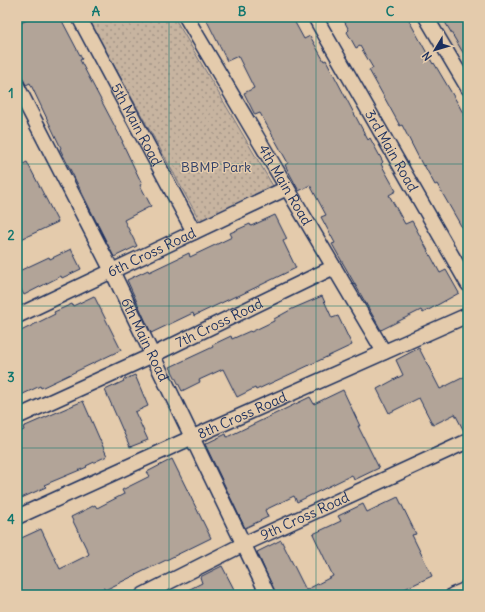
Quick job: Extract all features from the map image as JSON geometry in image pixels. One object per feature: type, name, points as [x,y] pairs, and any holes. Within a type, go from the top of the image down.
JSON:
[{"type":"street","name":"5th Main Road","points":[[79,17],[194,232]]},
{"type":"street","name":"4th Main Road","points":[[186,17],[384,352]]},
{"type":"street","name":"3rd Main Road","points":[[315,17],[468,284]]},
{"type":"street","points":[[426,17],[468,88]]},
{"type":"street","name":"6th Main Road","points":[[17,86],[112,271],[268,595]]},
{"type":"street","name":"6th Cross Road","points":[[18,312],[112,271],[287,188]]},
{"type":"street","name":"7th Cross Road","points":[[17,417],[153,355],[334,267]]},
{"type":"street","name":"8th Cross Road","points":[[17,517],[468,315]]},
{"type":"street","name":"9th Cross Road","points":[[143,595],[244,544],[468,441]]},
{"type":"shaded area","points":[[434,17],[468,17],[468,74]]},
{"type":"green space","name":"BBMP Park","points":[[87,17],[174,17],[273,186],[200,221]]},
{"type":"building","points":[[33,17],[60,17],[82,59],[80,60],[123,142],[142,184],[140,185],[151,206],[124,220],[137,246],[114,257],[60,149],[61,148],[30,83],[26,85],[17,66],[17,25]]},
{"type":"building","points":[[205,17],[292,17],[304,39],[310,36],[324,61],[326,60],[368,140],[370,138],[383,162],[381,164],[396,191],[389,195],[405,224],[412,221],[440,273],[446,270],[459,293],[423,313],[421,310],[381,330],[332,244],[335,243],[321,217],[326,215],[310,185],[299,191],[285,165],[288,163],[260,113],[255,115],[244,93],[254,88],[238,56],[227,61]]},
{"type":"building","points":[[342,17],[407,17],[433,64],[434,63],[457,102],[468,122],[468,238],[437,184],[435,185],[424,165],[423,166],[402,125],[400,126],[369,70],[373,68],[360,46],[356,48],[347,32],[349,30]]},
{"type":"building","points":[[442,17],[468,17],[468,61]]},
{"type":"building","points":[[27,162],[58,222],[17,241],[17,167]]},
{"type":"building","points":[[275,215],[287,239],[283,241],[296,268],[194,316],[193,313],[151,333],[127,280],[148,270],[149,272],[189,253],[190,257],[232,237],[230,233],[250,224],[251,226]]},
{"type":"building","points":[[71,249],[81,269],[62,278],[61,276],[24,295],[17,282],[17,272],[49,257],[50,259]]},
{"type":"building","points":[[94,296],[121,350],[41,388],[40,386],[17,397],[17,333],[55,314],[54,312],[72,304],[73,306]]},
{"type":"building","points":[[322,296],[332,318],[338,316],[352,345],[256,390],[255,388],[237,397],[223,369],[199,380],[200,382],[182,391],[170,367],[213,347],[212,345],[231,336],[232,339],[250,331],[251,332],[274,321],[274,319],[292,309]]},
{"type":"building","points":[[419,348],[440,389],[468,375],[468,433],[465,433],[455,414],[433,425],[419,398],[389,413],[377,389],[403,375],[396,360]]},
{"type":"building","points":[[135,375],[148,406],[135,412],[148,440],[130,447],[105,390]]},
{"type":"building","points":[[343,390],[360,426],[358,426],[379,468],[354,480],[352,475],[297,502],[294,496],[265,510],[268,517],[245,528],[205,444],[226,434],[227,437],[310,397],[314,404]]},
{"type":"building","points":[[83,401],[107,456],[86,466],[87,467],[44,485],[46,487],[17,500],[17,433],[24,430],[23,427]]},
{"type":"building","points":[[172,459],[211,538],[105,590],[104,588],[90,595],[17,595],[17,540],[41,529],[60,569],[88,555],[89,554],[71,517],[95,505],[97,508],[124,494],[122,490],[150,476],[147,472]]},
{"type":"building","points":[[398,497],[416,534],[412,535],[432,576],[392,595],[276,595],[257,552],[281,540],[306,590],[333,576],[313,534],[341,521],[338,516],[363,504],[367,512]]},
{"type":"building","points":[[222,566],[237,595],[178,595],[202,583],[200,577]]}]
